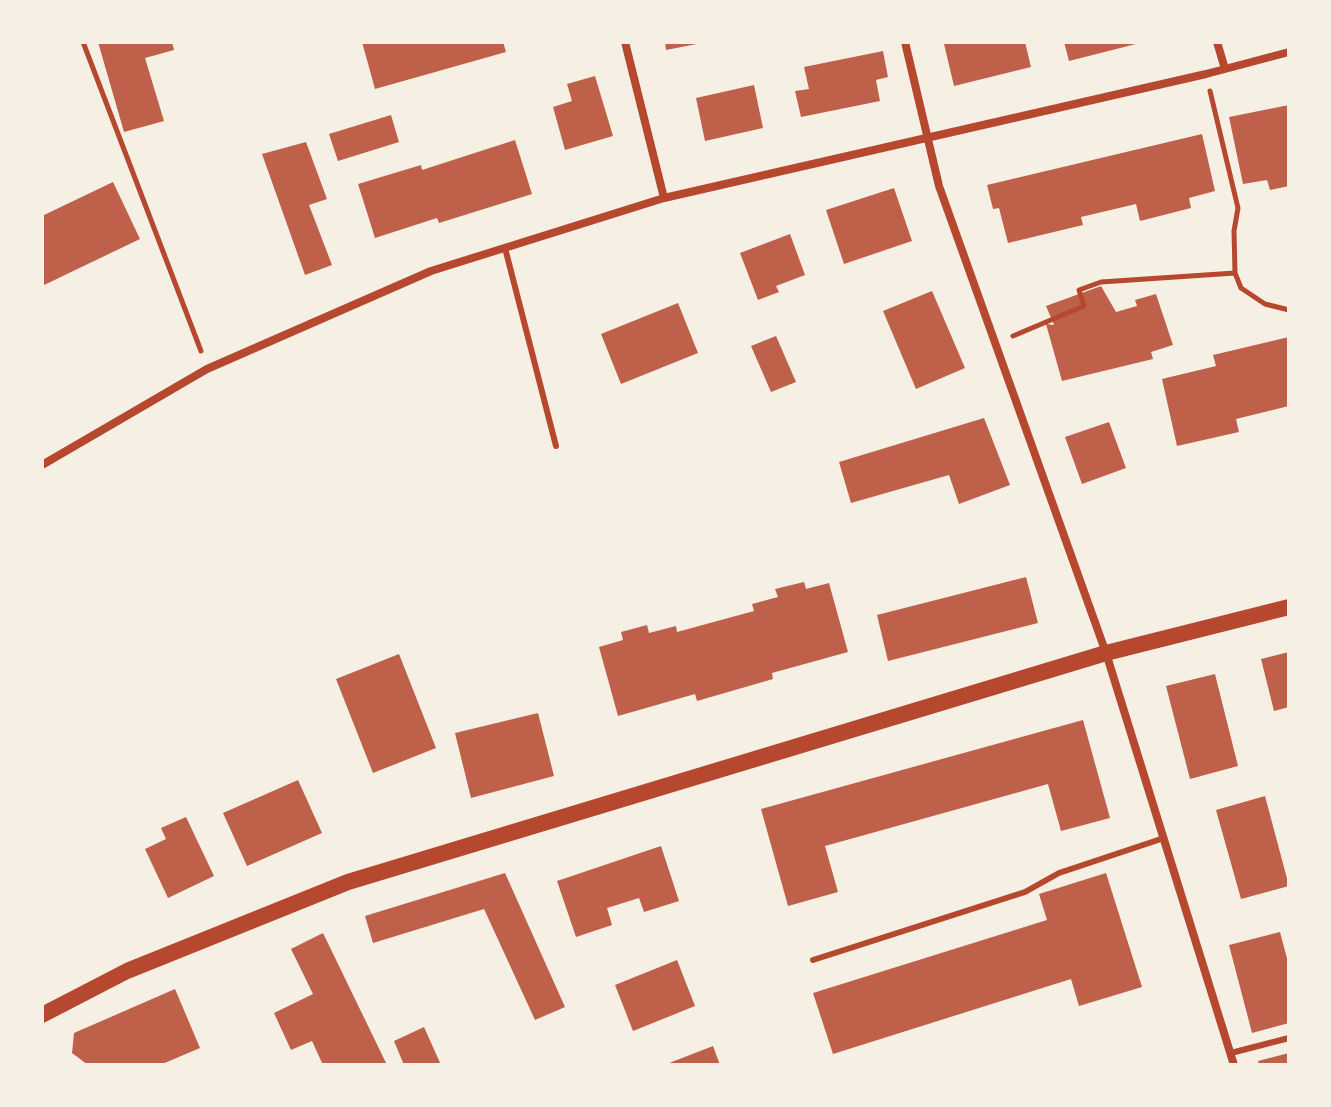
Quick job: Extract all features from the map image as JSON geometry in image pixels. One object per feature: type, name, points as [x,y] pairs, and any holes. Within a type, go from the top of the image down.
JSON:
[{"type":"main road","points":[[42,1015],[127,971],[348,882],[1106,653],[1289,607]]},
{"type":"street","points":[[625,42],[664,198]]},
{"type":"street","points":[[905,42],[939,186],[1106,653],[1234,1065]]},
{"type":"street","points":[[1217,42],[1225,69]]},
{"type":"street","points":[[42,465],[207,369],[431,271],[664,198],[1206,74],[1289,52]]},
{"type":"lane","points":[[505,248],[556,446]]},
{"type":"lane","points":[[813,960],[1025,892],[1059,873],[1164,838]]},
{"type":"lane","points":[[1231,1053],[1289,1038]]},
{"type":"path","points":[[83,42],[207,369]]},
{"type":"path","points":[[1206,74],[1238,208],[1234,231],[1235,273],[1241,288],[1265,304],[1289,310]]},
{"type":"path","points":[[993,344],[1084,306],[1079,290],[1101,282],[1235,273]]},
{"type":"building","points":[[98,42],[172,42],[174,50],[145,58],[164,121],[124,132]]},
{"type":"building","points":[[362,42],[503,42],[506,52],[375,89]]},
{"type":"building","points":[[665,42],[702,42],[702,43],[666,50]]},
{"type":"building","points":[[1025,42],[1031,67],[954,86],[944,44]]},
{"type":"building","points":[[1064,42],[1139,42],[1140,43],[1069,61]]},
{"type":"building","points":[[883,51],[888,77],[876,80],[880,101],[801,117],[795,91],[809,89],[804,67]]},
{"type":"building","points":[[595,76],[613,136],[565,150],[553,107],[572,101],[567,84]]},
{"type":"building","points":[[754,85],[763,128],[705,141],[696,98]]},
{"type":"building","points":[[1289,105],[1289,186],[1270,190],[1267,180],[1243,184],[1229,117]]},
{"type":"building","points":[[391,115],[399,142],[338,161],[329,134]]},
{"type":"building","points":[[1202,134],[1215,191],[1189,198],[1191,208],[1140,221],[1136,204],[1081,217],[1083,225],[1008,243],[999,208],[993,209],[987,185]]},
{"type":"building","points":[[515,140],[532,194],[439,223],[437,218],[375,238],[358,184],[421,165],[422,170]]},
{"type":"building","points":[[306,142],[327,199],[309,205],[332,265],[305,275],[262,154]]},
{"type":"building","points":[[113,182],[140,239],[42,286],[42,216]]},
{"type":"building","points":[[894,188],[912,241],[844,264],[826,210]]},
{"type":"building","points":[[790,234],[805,275],[776,286],[779,292],[758,300],[740,253]]},
{"type":"building","points":[[1101,286],[1116,312],[1137,306],[1135,300],[1156,294],[1173,345],[1151,352],[1153,359],[1062,381],[1046,324],[1054,325],[1046,306]]},
{"type":"building","points":[[932,291],[965,368],[916,389],[883,311]]},
{"type":"building","points":[[678,303],[698,353],[621,384],[601,334]]},
{"type":"building","points":[[776,336],[796,382],[771,392],[751,346]]},
{"type":"building","points":[[1289,337],[1289,406],[1236,419],[1239,432],[1177,446],[1162,379],[1216,366],[1213,355]]},
{"type":"building","points":[[984,418],[1010,485],[959,504],[949,475],[851,503],[839,462]]},
{"type":"building","points":[[1109,422],[1126,468],[1082,484],[1065,437]]},
{"type":"building","points":[[1026,577],[1038,623],[888,661],[877,615]]},
{"type":"building","points":[[804,582],[806,589],[829,583],[848,652],[772,673],[773,679],[697,701],[695,694],[618,716],[599,647],[623,640],[621,632],[647,625],[649,633],[676,626],[677,632],[754,611],[752,604],[778,597],[775,589]]},
{"type":"building","points":[[1289,652],[1289,707],[1274,711],[1261,659]]},
{"type":"building","points":[[399,654],[436,748],[373,773],[336,679]]},
{"type":"building","points":[[1215,674],[1238,766],[1190,779],[1166,686]]},
{"type":"building","points":[[538,713],[554,776],[471,798],[455,733]]},
{"type":"building","points":[[1083,720],[1110,818],[1061,831],[1048,784],[825,846],[838,892],[788,906],[761,809]]},
{"type":"building","points":[[298,780],[322,833],[247,866],[223,813]]},
{"type":"building","points":[[1265,796],[1289,886],[1241,899],[1216,810]]},
{"type":"building","points":[[186,817],[214,876],[168,898],[145,849],[166,839],[161,828]]},
{"type":"building","points":[[661,846],[679,901],[644,912],[639,898],[607,908],[612,925],[576,937],[557,881]]},
{"type":"building","points":[[505,873],[565,1007],[535,1020],[484,909],[373,943],[365,916]]},
{"type":"building","points":[[1106,873],[1142,987],[1079,1006],[1071,979],[833,1054],[813,993],[1047,920],[1039,894]]},
{"type":"building","points":[[1280,932],[1289,966],[1289,1023],[1252,1033],[1229,945]]},
{"type":"building","points":[[323,933],[387,1065],[323,1065],[312,1041],[291,1050],[274,1013],[313,994],[291,949]]},
{"type":"building","points":[[677,960],[695,1006],[633,1031],[615,985]]},
{"type":"building","points":[[175,989],[200,1048],[160,1065],[88,1065],[72,1053],[74,1033]]},
{"type":"building","points":[[424,1027],[441,1065],[404,1065],[394,1041]]},
{"type":"building","points":[[713,1046],[720,1065],[664,1065]]},
{"type":"building","points":[[1289,1053],[1289,1065],[1259,1065],[1258,1061]]}]
